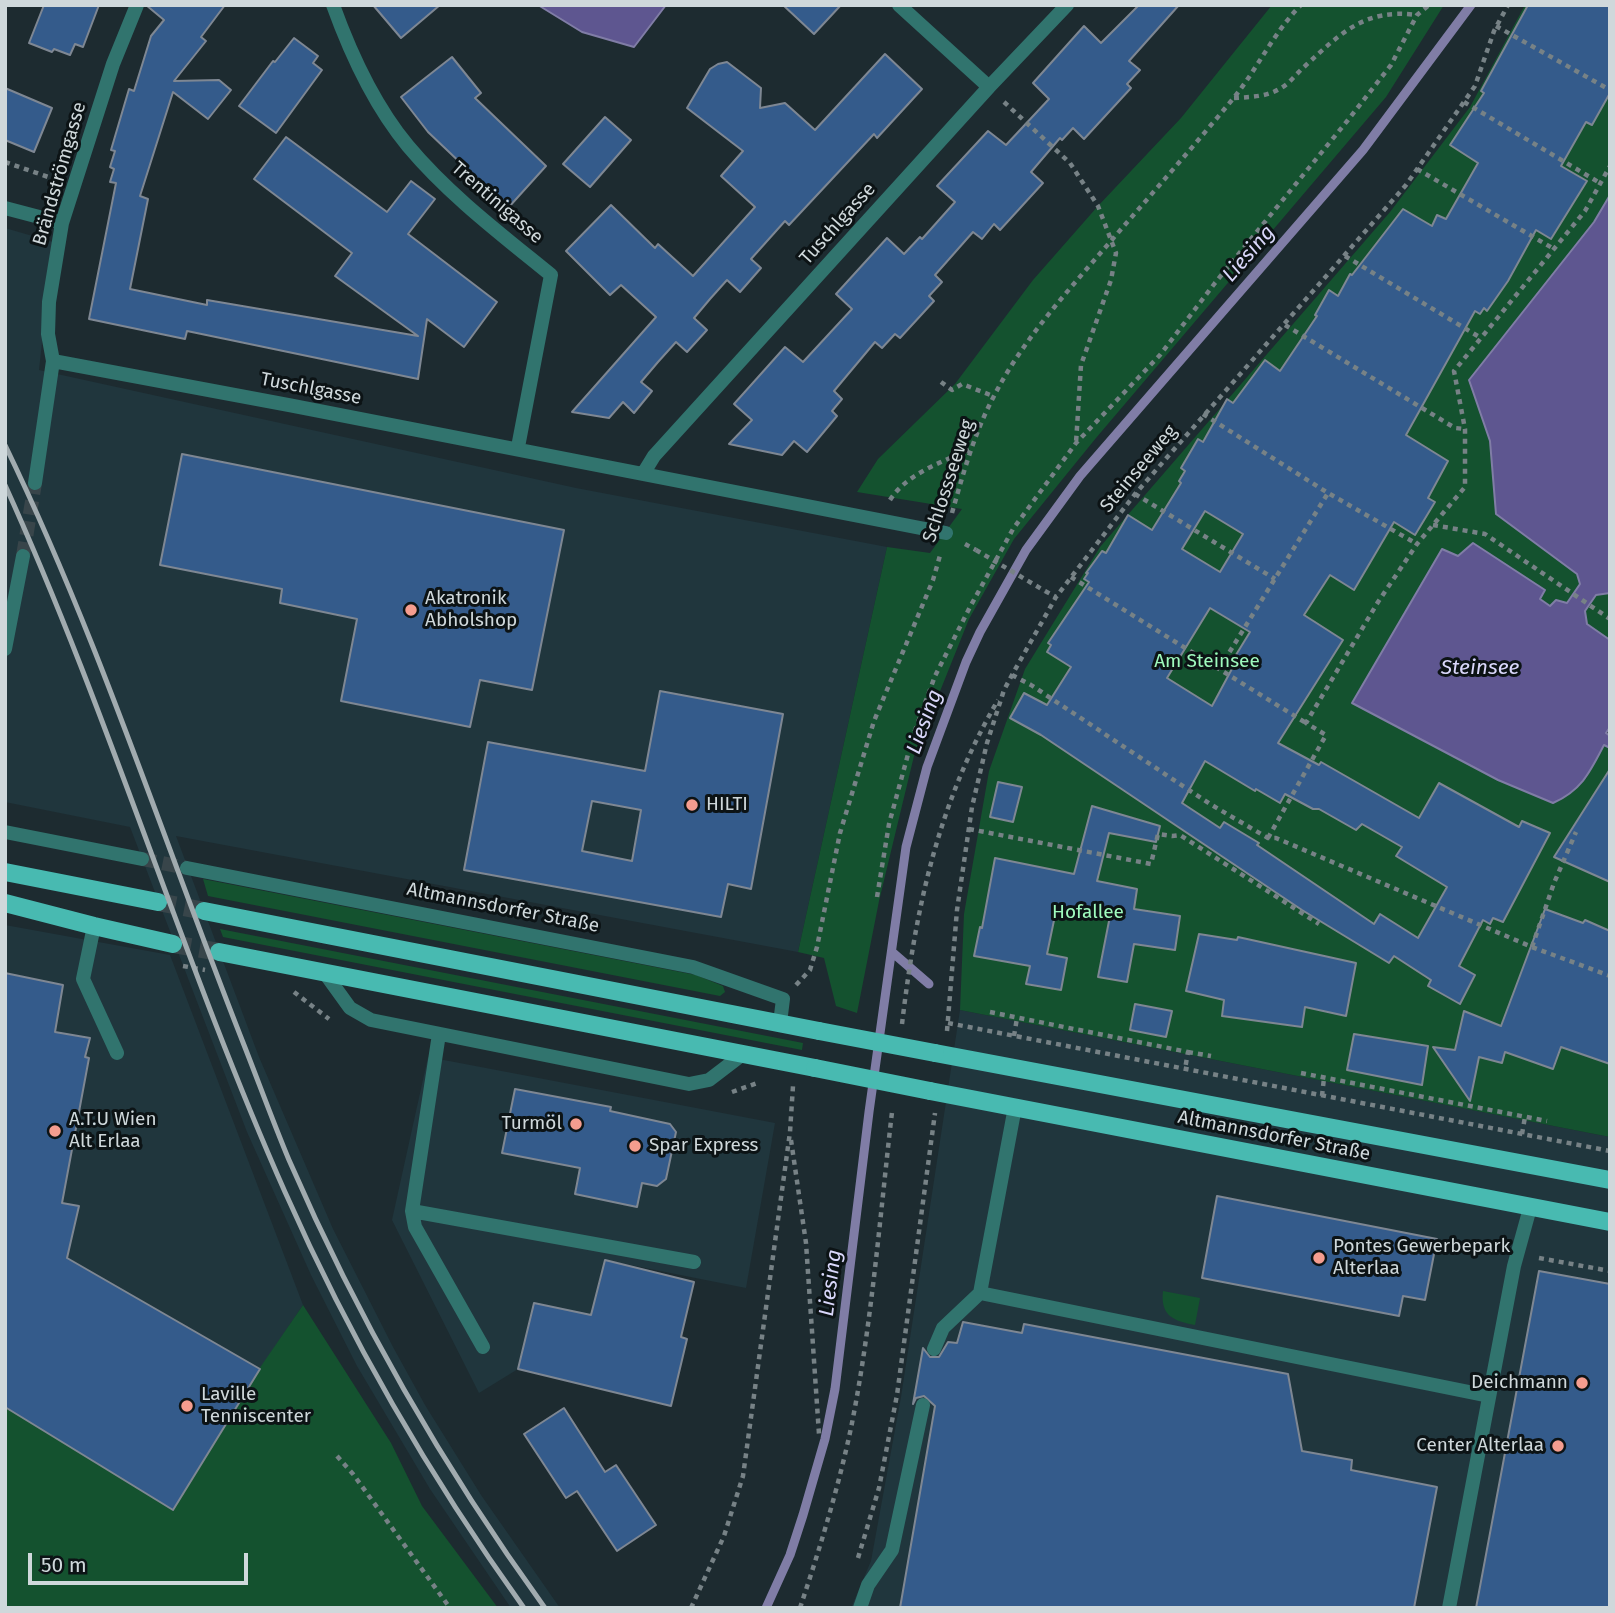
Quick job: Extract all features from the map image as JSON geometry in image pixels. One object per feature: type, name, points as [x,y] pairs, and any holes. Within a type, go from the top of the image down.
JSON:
[{"type":"main road","points":[[5,872],[158,902]]},
{"type":"main road","points":[[5,903],[173,944]]},
{"type":"main road","points":[[204,911],[780,1023]]},
{"type":"main road","points":[[219,952],[793,1064]]},
{"type":"main road","name":"Altmannsdorfer Straße","points":[[780,1023],[1610,1180]]},
{"type":"main road","name":"Altmannsdorfer Straße","points":[[793,1064],[1609,1223]]},
{"type":"street","name":"Brändströmgasse","points":[[35,483],[53,361],[48,318],[62,223],[113,64],[137,5]]},
{"type":"street","name":"Trentinigasse","points":[[333,5],[348,45],[374,98],[408,146],[448,188],[551,275],[517,447]]},
{"type":"street","points":[[900,5],[989,87]]},
{"type":"street","name":"Tuschlgasse","points":[[643,474],[654,456],[989,87],[1068,5]]},
{"type":"street","points":[[5,208],[62,223]]},
{"type":"street","name":"Tuschlgasse","points":[[53,361],[517,447],[946,533]]},
{"type":"street","points":[[5,649],[23,556]]},
{"type":"street","points":[[5,832],[142,859]]},
{"type":"street","name":"Altmannsdorfer Straße","points":[[187,868],[694,967],[783,999]]},
{"type":"street","points":[[94,926],[83,979],[117,1053]]},
{"type":"street","points":[[324,972],[350,1008],[371,1020],[694,1084],[709,1080],[743,1054]]},
{"type":"street","points":[[780,1023],[783,999]]},
{"type":"street","points":[[439,1034],[412,1211],[415,1227],[484,1347]]},
{"type":"street","points":[[933,1349],[943,1328],[980,1293],[1015,1107]]},
{"type":"street","points":[[1449,1608],[1517,1254],[1530,1208]]},
{"type":"street","points":[[412,1211],[694,1262]]},
{"type":"street","points":[[980,1293],[1489,1396]]},
{"type":"street","points":[[860,1608],[868,1585],[892,1550],[923,1405]]},
{"type":"path","name":"Schlossseeweg","points":[[783,999],[810,970],[854,782],[888,683],[933,580],[971,448],[993,396],[1063,296],[1234,98],[1300,5]]},
{"type":"path","points":[[877,897],[892,812],[912,736],[936,676],[1013,529],[1076,443],[1160,355],[1348,120],[1391,65],[1417,15],[1429,5]]},
{"type":"path","name":"Steinseeweg","points":[[1014,1036],[948,1023],[957,910],[969,829],[981,764],[1004,690],[1056,597],[1135,494],[1406,185],[1475,86],[1496,26],[1508,5]]},
{"type":"path","points":[[1234,98],[1257,97],[1282,88],[1342,33],[1373,17],[1396,12],[1417,15]]},
{"type":"path","points":[[1496,26],[1610,90]]},
{"type":"path","points":[[989,87],[1070,163],[1098,206],[1116,253],[1111,280],[1081,365],[1076,443]]},
{"type":"path","points":[[1464,102],[1600,183]]},
{"type":"path","points":[[5,162],[74,185]]},
{"type":"path","points":[[1306,723],[1378,602],[1417,544],[1465,487],[1465,429],[1454,371],[1585,211],[1610,166]]},
{"type":"path","points":[[1417,169],[1554,249]]},
{"type":"path","points":[[1345,256],[1482,338]]},
{"type":"path","points":[[1285,325],[1455,428],[1465,429]]},
{"type":"path","points":[[941,382],[952,390],[962,384],[993,396]]},
{"type":"path","points":[[1203,414],[1328,493],[1417,544]]},
{"type":"path","points":[[881,520],[894,494],[923,470],[971,448]]},
{"type":"path","points":[[1219,669],[1328,493]]},
{"type":"path","points":[[1135,494],[1275,579]]},
{"type":"path","points":[[1433,525],[1485,534],[1610,619]]},
{"type":"path","points":[[976,550],[1056,597]]},
{"type":"path","points":[[1071,577],[1325,735],[1268,838]]},
{"type":"path","points":[[1012,675],[1210,804],[1268,838],[1276,838],[1532,947],[1610,976]]},
{"type":"path","points":[[902,1024],[921,901],[947,809],[980,731],[1004,690]]},
{"type":"path","points":[[969,829],[1150,864],[1158,834],[1180,835],[1319,924]]},
{"type":"path","points":[[1532,947],[1554,883],[1576,832]]},
{"type":"path","points":[[990,1012],[1211,1056]]},
{"type":"path","points":[[1017,1018],[1014,1036],[1610,1151]]},
{"type":"path","points":[[1185,1070],[1188,1052]]},
{"type":"path","points":[[691,1608],[724,1536],[743,1476],[790,1132],[793,1064]]},
{"type":"path","points":[[1301,1073],[1547,1121]]},
{"type":"path","points":[[1322,1096],[1324,1078]]},
{"type":"path","points":[[857,1561],[879,1488],[897,1395],[934,1091]]},
{"type":"path","points":[[800,1608],[852,1424],[861,1371],[892,1112]]},
{"type":"path","points":[[1522,1134],[1525,1117]]},
{"type":"path","points":[[790,1132],[806,1243],[819,1434]]},
{"type":"path","points":[[1517,1254],[1610,1271]]},
{"type":"path","points":[[337,1456],[353,1474],[450,1608]]},
{"type":"shaded area","points":[[5,228],[53,242],[39,370],[576,488],[887,547],[798,952],[176,836],[259,1057],[333,1229],[425,1405],[481,1495],[560,1608],[511,1608],[430,1489],[357,1366],[311,1275],[247,1132],[130,827],[5,802]]},
{"type":"shaded area","points":[[5,925],[170,955],[303,1305],[260,1369],[5,1222]]},
{"type":"shaded area","points":[[960,1010],[1610,1137],[1610,1608],[851,1608],[871,1561],[901,1397]]},
{"type":"shaded area","points":[[428,1057],[775,1123],[746,1288],[605,1260],[591,1315],[534,1303],[518,1369],[479,1393],[392,1220]]},
{"type":"green space","points":[[1272,5],[1444,5],[1386,97],[1096,438],[1014,539],[969,619],[914,756],[879,901],[857,1013],[836,1006],[824,958],[798,952],[887,547],[930,553],[962,509],[857,492],[878,459],[955,384],[1033,280],[1181,118]]},
{"type":"green space","name":"Am Steinsee","points":[[1525,5],[1610,5],[1610,195],[1594,222],[1470,380],[1490,441],[1496,514],[1577,574],[1580,583],[1567,603],[1551,606],[1540,599],[1545,591],[1473,543],[1586,779],[1604,744],[1610,748],[1610,1137],[960,1010],[964,914],[989,771],[1025,669],[1100,547],[1390,212],[1470,107]]},
{"type":"green space","points":[[1609,592],[1610,640],[1587,624],[1585,610],[1596,595]]},
{"type":"green space","points":[[203,879],[696,975],[723,986],[725,992],[720,996],[208,896]]},
{"type":"green space","points":[[220,929],[803,1043],[802,1050],[223,937]]},
{"type":"green space","name":"Laville Tenniscenter","points":[[5,1222],[259,1369],[303,1305],[391,1443],[422,1506],[498,1608],[5,1608]]},
{"type":"green space","points":[[1163,1291],[1200,1298],[1195,1325],[1181,1322],[1166,1312]]},
{"type":"water","points":[[538,5],[666,5],[634,47],[582,32]]},
{"type":"water","name":"Steinsee","points":[[1610,195],[1610,593],[1596,595],[1585,611],[1587,624],[1610,640],[1610,727],[1606,733],[1610,736],[1610,748],[1604,745],[1578,786],[1553,803],[1498,780],[1352,703],[1442,549],[1458,556],[1473,543],[1545,590],[1540,599],[1550,606],[1556,600],[1567,603],[1580,584],[1577,574],[1496,514],[1490,441],[1469,380],[1594,222]]},
{"type":"building","points":[[44,5],[99,5],[83,47],[75,44],[70,55],[54,49],[52,52],[29,43]]},
{"type":"building","points":[[146,5],[225,5],[201,37],[206,41],[174,81],[219,80],[231,90],[208,119],[173,92],[140,196],[148,199],[130,289],[207,305],[207,300],[418,336],[335,276],[352,253],[254,179],[286,137],[387,212],[411,181],[435,199],[408,234],[497,302],[464,347],[427,319],[418,379],[187,331],[185,339],[89,319],[116,183],[110,182],[114,169],[110,167],[115,151],[111,150],[129,89],[134,91],[151,36],[164,20]]},
{"type":"building","points":[[373,5],[440,5],[401,38]]},
{"type":"building","points":[[783,5],[841,5],[814,34]]},
{"type":"building","points":[[1139,5],[1179,5],[1129,61],[1140,70],[1127,84],[1131,88],[1084,139],[1073,128],[1062,140],[1060,138],[1031,172],[1043,183],[1000,230],[994,224],[982,239],[973,232],[935,275],[942,282],[929,296],[934,301],[900,338],[895,334],[882,348],[875,342],[834,391],[842,399],[832,411],[837,416],[807,452],[794,441],[782,455],[729,444],[752,420],[734,404],[785,347],[803,362],[852,309],[836,294],[887,238],[904,254],[920,237],[922,239],[955,202],[937,186],[988,131],[1006,145],[1049,99],[1033,83],[1084,26],[1101,43]]},
{"type":"building","name":"Am Steinsee","points":[[1528,5],[1610,5],[1610,93],[1592,125],[1586,122],[1561,166],[1587,181],[1551,239],[1536,230],[1508,281],[1487,311],[1484,308],[1480,314],[1475,311],[1406,435],[1448,461],[1428,498],[1435,502],[1415,535],[1394,522],[1354,590],[1330,575],[1304,615],[1343,640],[1278,743],[1319,765],[1321,762],[1419,818],[1439,783],[1519,827],[1522,821],[1550,833],[1503,922],[1493,918],[1490,924],[1483,920],[1459,966],[1475,975],[1460,1004],[1428,986],[1431,980],[1394,956],[1389,963],[1302,910],[1041,735],[1010,718],[1024,693],[1047,705],[1071,667],[1047,652],[1051,645],[1048,643],[1089,582],[1084,579],[1086,573],[1102,551],[1106,553],[1128,515],[1152,530],[1181,483],[1179,481],[1185,471],[1181,468],[1198,439],[1203,442],[1227,399],[1233,403],[1265,360],[1280,371],[1317,316],[1315,315],[1329,290],[1338,296],[1350,274],[1352,275],[1403,209],[1432,226],[1437,215],[1446,219],[1478,163],[1450,145],[1484,93],[1481,91]],"holes":[[[1205,511],[1243,534],[1220,572],[1182,549]],[[1210,608],[1250,632],[1231,663],[1234,665],[1212,706],[1167,678]],[[1205,761],[1280,803],[1285,794],[1356,830],[1362,824],[1402,847],[1396,856],[1447,887],[1418,938],[1380,914],[1374,924],[1257,845],[1259,843],[1224,822],[1220,828],[1182,803]]]},
{"type":"building","points":[[294,38],[318,56],[313,63],[322,70],[276,133],[239,106]]},
{"type":"building","points":[[885,54],[922,89],[877,138],[874,134],[789,225],[785,221],[751,259],[761,268],[740,292],[727,280],[710,299],[694,318],[707,330],[687,352],[676,342],[658,362],[641,382],[652,391],[634,413],[623,402],[609,418],[572,412],[656,317],[621,285],[610,295],[566,251],[611,205],[655,248],[658,244],[693,276],[755,207],[721,176],[743,151],[687,108],[710,69],[727,62],[761,88],[760,108],[785,103],[815,130]]},
{"type":"building","points":[[452,57],[481,93],[475,98],[546,166],[508,208],[428,132],[401,97]]},
{"type":"building","points":[[5,88],[52,108],[34,152],[5,140]]},
{"type":"building","points":[[605,117],[631,140],[590,187],[563,164]]},
{"type":"building","points":[[182,454],[564,530],[532,690],[480,680],[470,727],[341,701],[357,619],[280,603],[282,589],[160,565]]},
{"type":"building","name":"HILTI","points":[[660,691],[783,714],[751,889],[728,884],[721,917],[464,870],[488,742],[645,771]],"holes":[[[592,801],[641,810],[632,861],[582,851]]]},
{"type":"building","points":[[1610,769],[1610,882],[1554,857]]},
{"type":"building","points":[[998,782],[1022,787],[1013,822],[990,817]]},
{"type":"building","points":[[1092,806],[1160,826],[1156,842],[1109,833],[1097,881],[1137,889],[1134,909],[1180,916],[1175,950],[1134,944],[1127,982],[1098,977],[1110,916],[1057,906],[1047,954],[1067,958],[1061,990],[1026,984],[1030,966],[974,956],[995,858],[1074,874]]},
{"type":"building","points":[[1545,909],[1583,923],[1585,920],[1610,931],[1610,1064],[1561,1047],[1553,1069],[1505,1052],[1502,1063],[1479,1057],[1470,1101],[1433,1047],[1455,1050],[1464,1011],[1501,1026]]},
{"type":"building","points":[[1199,934],[1237,940],[1238,937],[1356,963],[1346,1016],[1305,1007],[1302,1027],[1222,1016],[1224,1000],[1186,991]]},
{"type":"building","points":[[5,973],[63,985],[55,1032],[90,1038],[85,1057],[89,1058],[62,1203],[79,1206],[67,1258],[260,1369],[173,1510],[5,1407]]},
{"type":"building","points":[[1135,1004],[1172,1011],[1166,1037],[1130,1030]]},
{"type":"building","points":[[1354,1034],[1428,1046],[1422,1085],[1347,1070]]},
{"type":"building","points":[[515,1089],[611,1107],[610,1111],[670,1124],[676,1132],[666,1179],[657,1186],[642,1183],[637,1207],[575,1194],[580,1168],[502,1153]]},
{"type":"building","name":"Pontes Gewerbepark Alterlaa","points":[[1217,1196],[1437,1239],[1425,1300],[1403,1296],[1399,1316],[1202,1278]]},
{"type":"building","points":[[605,1260],[694,1282],[681,1337],[687,1339],[671,1406],[518,1369],[534,1303],[591,1315]]},
{"type":"building","name":"Center Alterlaa","points":[[1539,1271],[1610,1284],[1610,1608],[1476,1608]]},
{"type":"building","points":[[963,1322],[1022,1333],[1024,1324],[1288,1374],[1302,1451],[1352,1460],[1351,1470],[1437,1487],[1414,1608],[900,1608],[935,1406],[924,1396],[916,1398],[913,1404],[923,1348],[930,1357],[939,1357],[948,1342],[957,1343]]},
{"type":"building","points":[[564,1408],[605,1472],[616,1465],[656,1525],[617,1551],[577,1491],[566,1498],[524,1434]]},
{"type":"waterway","name":"Liesing","points":[[766,1608],[790,1555],[825,1439],[835,1389],[869,1112],[906,847],[927,767],[966,662],[1026,550],[1080,476],[1363,150],[1471,5]]},
{"type":"waterway","points":[[892,952],[929,984]]},
{"type":"tunnel","points":[[23,556],[35,483]]},
{"type":"tunnel","points":[[142,859],[187,868]]},
{"type":"tunnel","points":[[158,902],[204,911]]},
{"type":"tunnel","points":[[173,944],[219,952]]},
{"type":"railway","points":[[5,445],[71,592],[272,1117],[316,1219],[373,1334],[437,1446],[545,1608]]},
{"type":"railway","points":[[5,485],[79,660],[248,1104],[310,1247],[364,1354],[424,1458],[524,1608]]},
{"type":"place","name":"Akatronik Abholshop","points":[[411,610]]},
{"type":"place","name":"HILTI","points":[[692,805]]},
{"type":"place","name":"Turmöl","points":[[576,1124]]},
{"type":"place","name":"A.T.U Wien Alt Erlaa","points":[[55,1131]]},
{"type":"place","name":"Spar Express","points":[[635,1146]]},
{"type":"place","name":"Pontes Gewerbepark Alterlaa","points":[[1319,1258]]},
{"type":"place","name":"Deichmann","points":[[1582,1383]]},
{"type":"place","name":"Laville Tenniscenter","points":[[187,1406]]},
{"type":"place","name":"Center Alterlaa","points":[[1558,1446]]},
{"type":"park label","name":"Hofallee","points":[[1088,913]]}]
